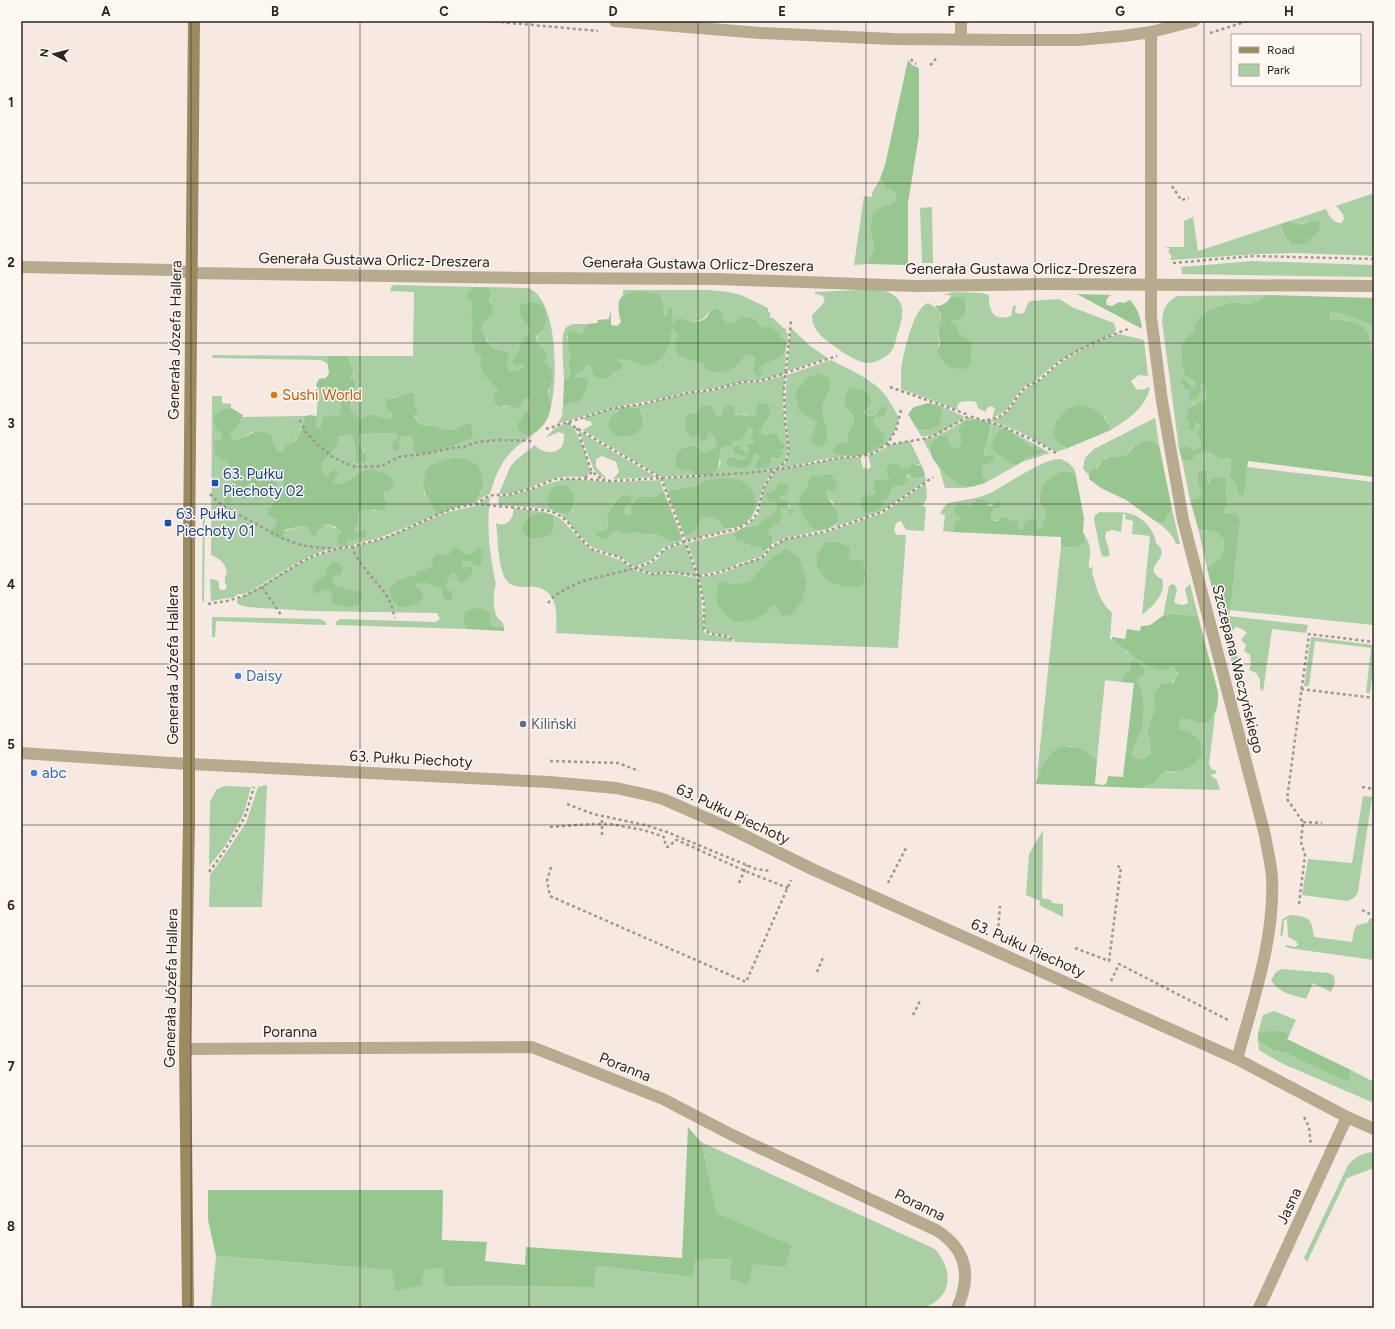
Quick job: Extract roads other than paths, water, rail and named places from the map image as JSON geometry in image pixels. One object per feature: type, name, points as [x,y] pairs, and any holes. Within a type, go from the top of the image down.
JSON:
[{"type":"street","name":"Generała Józefa Hallera","points":[[188,1308],[185,1049],[189,764],[188,549],[194,21]]},
{"type":"street","points":[[615,21],[760,33],[893,39],[961,40],[1092,39],[1151,32],[1194,21]]},
{"type":"street","points":[[961,21],[961,40]]},
{"type":"street","name":"Szczepana Waczyńskiego","points":[[1151,32],[1150,285],[1151,317],[1162,401],[1183,520],[1263,828],[1272,877],[1270,919],[1264,956],[1237,1059]]},
{"type":"street","name":"Generała Gustawa Orlicz-Dreszera","points":[[21,267],[173,270],[192,273],[532,278],[716,278],[916,286],[1043,284],[1374,286]]},
{"type":"street","name":"63. Pułku Piechoty","points":[[21,753],[189,764],[549,782],[600,786],[627,790],[663,799],[727,827],[814,870],[1237,1059],[1374,1129]]},
{"type":"street","name":"Poranna","points":[[185,1049],[532,1047],[664,1099],[732,1135],[947,1236],[957,1247],[965,1267],[963,1292],[957,1308]]},
{"type":"street","name":"Jasna","points":[[1259,1308],[1346,1116]]},
{"type":"place","name":"Sushi World","points":[[274,395]]},
{"type":"place","name":"63. Pułku Piechoty 02","points":[[215,483]]},
{"type":"place","name":"63. Pułku Piechoty 01","points":[[168,523]]},
{"type":"place","name":"Daisy","points":[[238,676]]},
{"type":"place","name":"Kiliński","points":[[523,724]]},
{"type":"place","name":"abc","points":[[34,773]]}]
